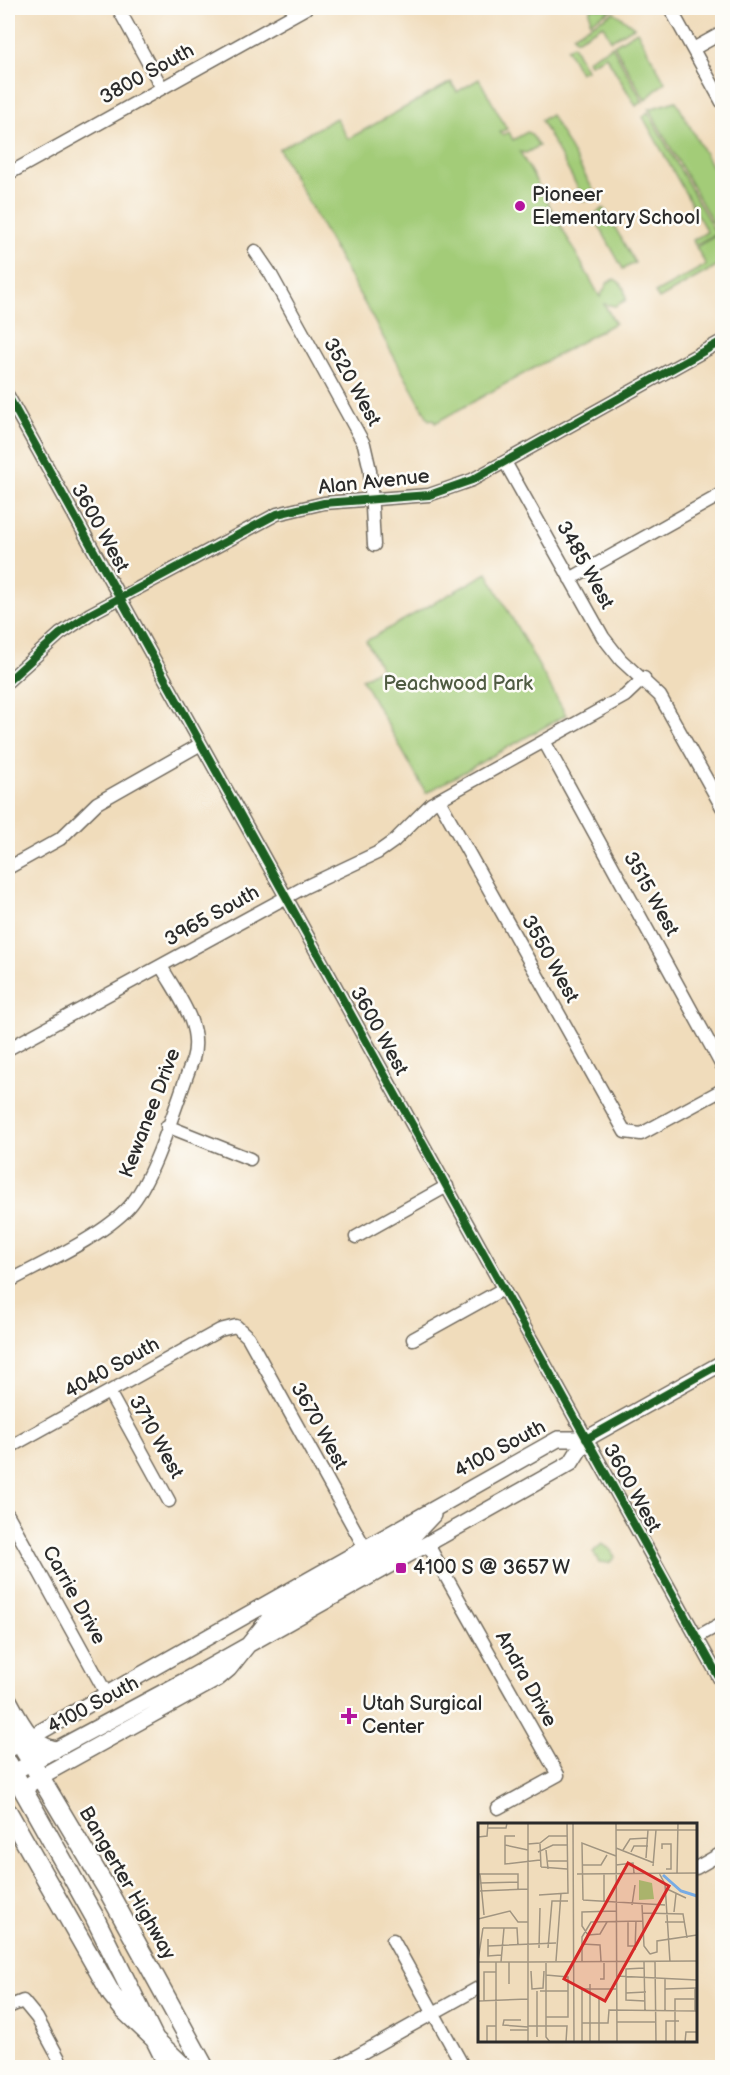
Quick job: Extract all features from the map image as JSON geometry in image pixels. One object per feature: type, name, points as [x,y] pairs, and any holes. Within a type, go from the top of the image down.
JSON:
[{"type":"highway","points":[[8,1701],[19,1743],[40,1745],[53,1750]]},
{"type":"highway","name":"Bangerter Highway","points":[[8,1723],[108,1892],[205,2067]]},
{"type":"highway","points":[[9,1770],[25,1792],[94,1916],[169,2067]]},
{"type":"highway","points":[[8,1812],[111,1995],[123,2010],[152,2034],[185,2067]]},
{"type":"main road","points":[[586,1439],[723,1363]]},
{"type":"main road","name":"4100 South","points":[[19,1743],[558,1439],[586,1439]]},
{"type":"main road","name":"4100 South","points":[[9,1770],[35,1769],[53,1750],[571,1462],[586,1439]]},
{"type":"main road","points":[[25,1792],[35,1769],[217,1679],[271,1616],[415,1534],[446,1502]]},
{"type":"street","points":[[118,8],[162,88]]},
{"type":"street","name":"3800 South","points":[[8,174],[306,8]]},
{"type":"street","points":[[670,8],[723,102]]},
{"type":"street","points":[[693,49],[723,33]]},
{"type":"street","name":"3520 West","points":[[255,251],[270,273],[361,438],[368,461],[374,545]]},
{"type":"street","name":"Alan Avenue","points":[[8,681],[60,634],[90,614],[277,514],[324,503],[440,492],[472,480],[723,341]]},
{"type":"street","name":"3600 West","points":[[8,396],[723,1683]]},
{"type":"street","name":"3485 West","points":[[505,462],[608,645],[621,660],[644,678],[664,702],[723,807]]},
{"type":"street","points":[[570,579],[723,494]]},
{"type":"street","name":"3965 South","points":[[8,1049],[286,897],[382,850],[425,808],[629,694],[644,678]]},
{"type":"street","name":"3515 West","points":[[544,741],[723,1066]]},
{"type":"street","points":[[8,868],[60,839],[98,803],[201,744]]},
{"type":"street","name":"3550 West","points":[[439,800],[619,1123],[630,1135],[646,1131],[723,1090]]},
{"type":"street","name":"Kewanee Drive","points":[[8,1282],[100,1230],[122,1214],[143,1186],[193,1059],[196,1036],[191,1019],[161,966]]},
{"type":"street","points":[[167,1126],[250,1159]]},
{"type":"street","points":[[356,1237],[447,1186]]},
{"type":"street","points":[[414,1339],[503,1289]]},
{"type":"street","name":"4040 South","points":[[8,1448],[220,1330],[236,1326]]},
{"type":"street","name":"3670 West","points":[[236,1326],[248,1337],[365,1548]]},
{"type":"street","name":"3710 West","points":[[109,1392],[169,1501]]},
{"type":"street","name":"Carrie Drive","points":[[8,1515],[106,1693]]},
{"type":"street","name":"Andra Drive","points":[[427,1543],[558,1775],[498,1808]]},
{"type":"street","points":[[697,1637],[723,1623]]},
{"type":"street","points":[[697,1867],[723,1852]]},
{"type":"street","points":[[393,1940],[464,2067]]},
{"type":"street","points":[[335,2067],[478,1988]]},
{"type":"street","points":[[8,2007],[23,2001],[38,2018],[64,2067]]},
{"type":"green space","points":[[590,9],[613,9],[590,22]]},
{"type":"green space","points":[[614,12],[634,27],[611,40],[603,25],[576,40],[573,35]]},
{"type":"green space","points":[[637,31],[665,82],[645,100],[614,45]]},
{"type":"green space","points":[[573,45],[586,70],[580,73],[567,49]]},
{"type":"green space","points":[[612,46],[643,102],[636,106],[606,56],[590,64],[587,60]]},
{"type":"green space","points":[[479,79],[507,129],[500,132],[502,135],[509,132],[513,140],[527,132],[539,146],[526,153],[520,152],[600,297],[608,282],[614,279],[623,287],[626,300],[615,306],[604,304],[615,323],[435,423],[433,419],[429,420],[279,149],[336,118],[348,139],[451,82],[457,92]]},
{"type":"green space","points":[[676,101],[722,185],[722,230],[718,232],[649,109]]},
{"type":"green space","points":[[648,112],[716,234],[695,245],[693,240],[707,232],[643,117]]},
{"type":"green space","points":[[551,115],[596,195],[585,201],[541,120]]},
{"type":"green space","points":[[604,208],[635,263],[623,269],[593,215]]},
{"type":"green space","points":[[722,232],[722,263],[659,299],[655,293],[706,265],[696,247]]},
{"type":"green space","name":"Peachwood Park","points":[[487,573],[566,715],[426,793],[362,679],[381,668],[366,641]]},
{"type":"green space","points":[[602,1544],[610,1549],[615,1557],[609,1563],[599,1562],[593,1552]]},
{"type":"cycle path","points":[[8,681],[60,634],[90,614],[277,514],[324,503],[429,495],[472,480],[722,341]]},
{"type":"cycle path","points":[[8,396],[722,1683]]},
{"type":"cycle path","points":[[586,1439],[722,1363]]},
{"type":"place","name":"Pioneer Elementary School","points":[[520,206]]},
{"type":"place","name":"4100 S @ 3657 W","points":[[401,1568]]},
{"type":"place","name":"Utah Surgical Center","points":[[349,1716]]}]
